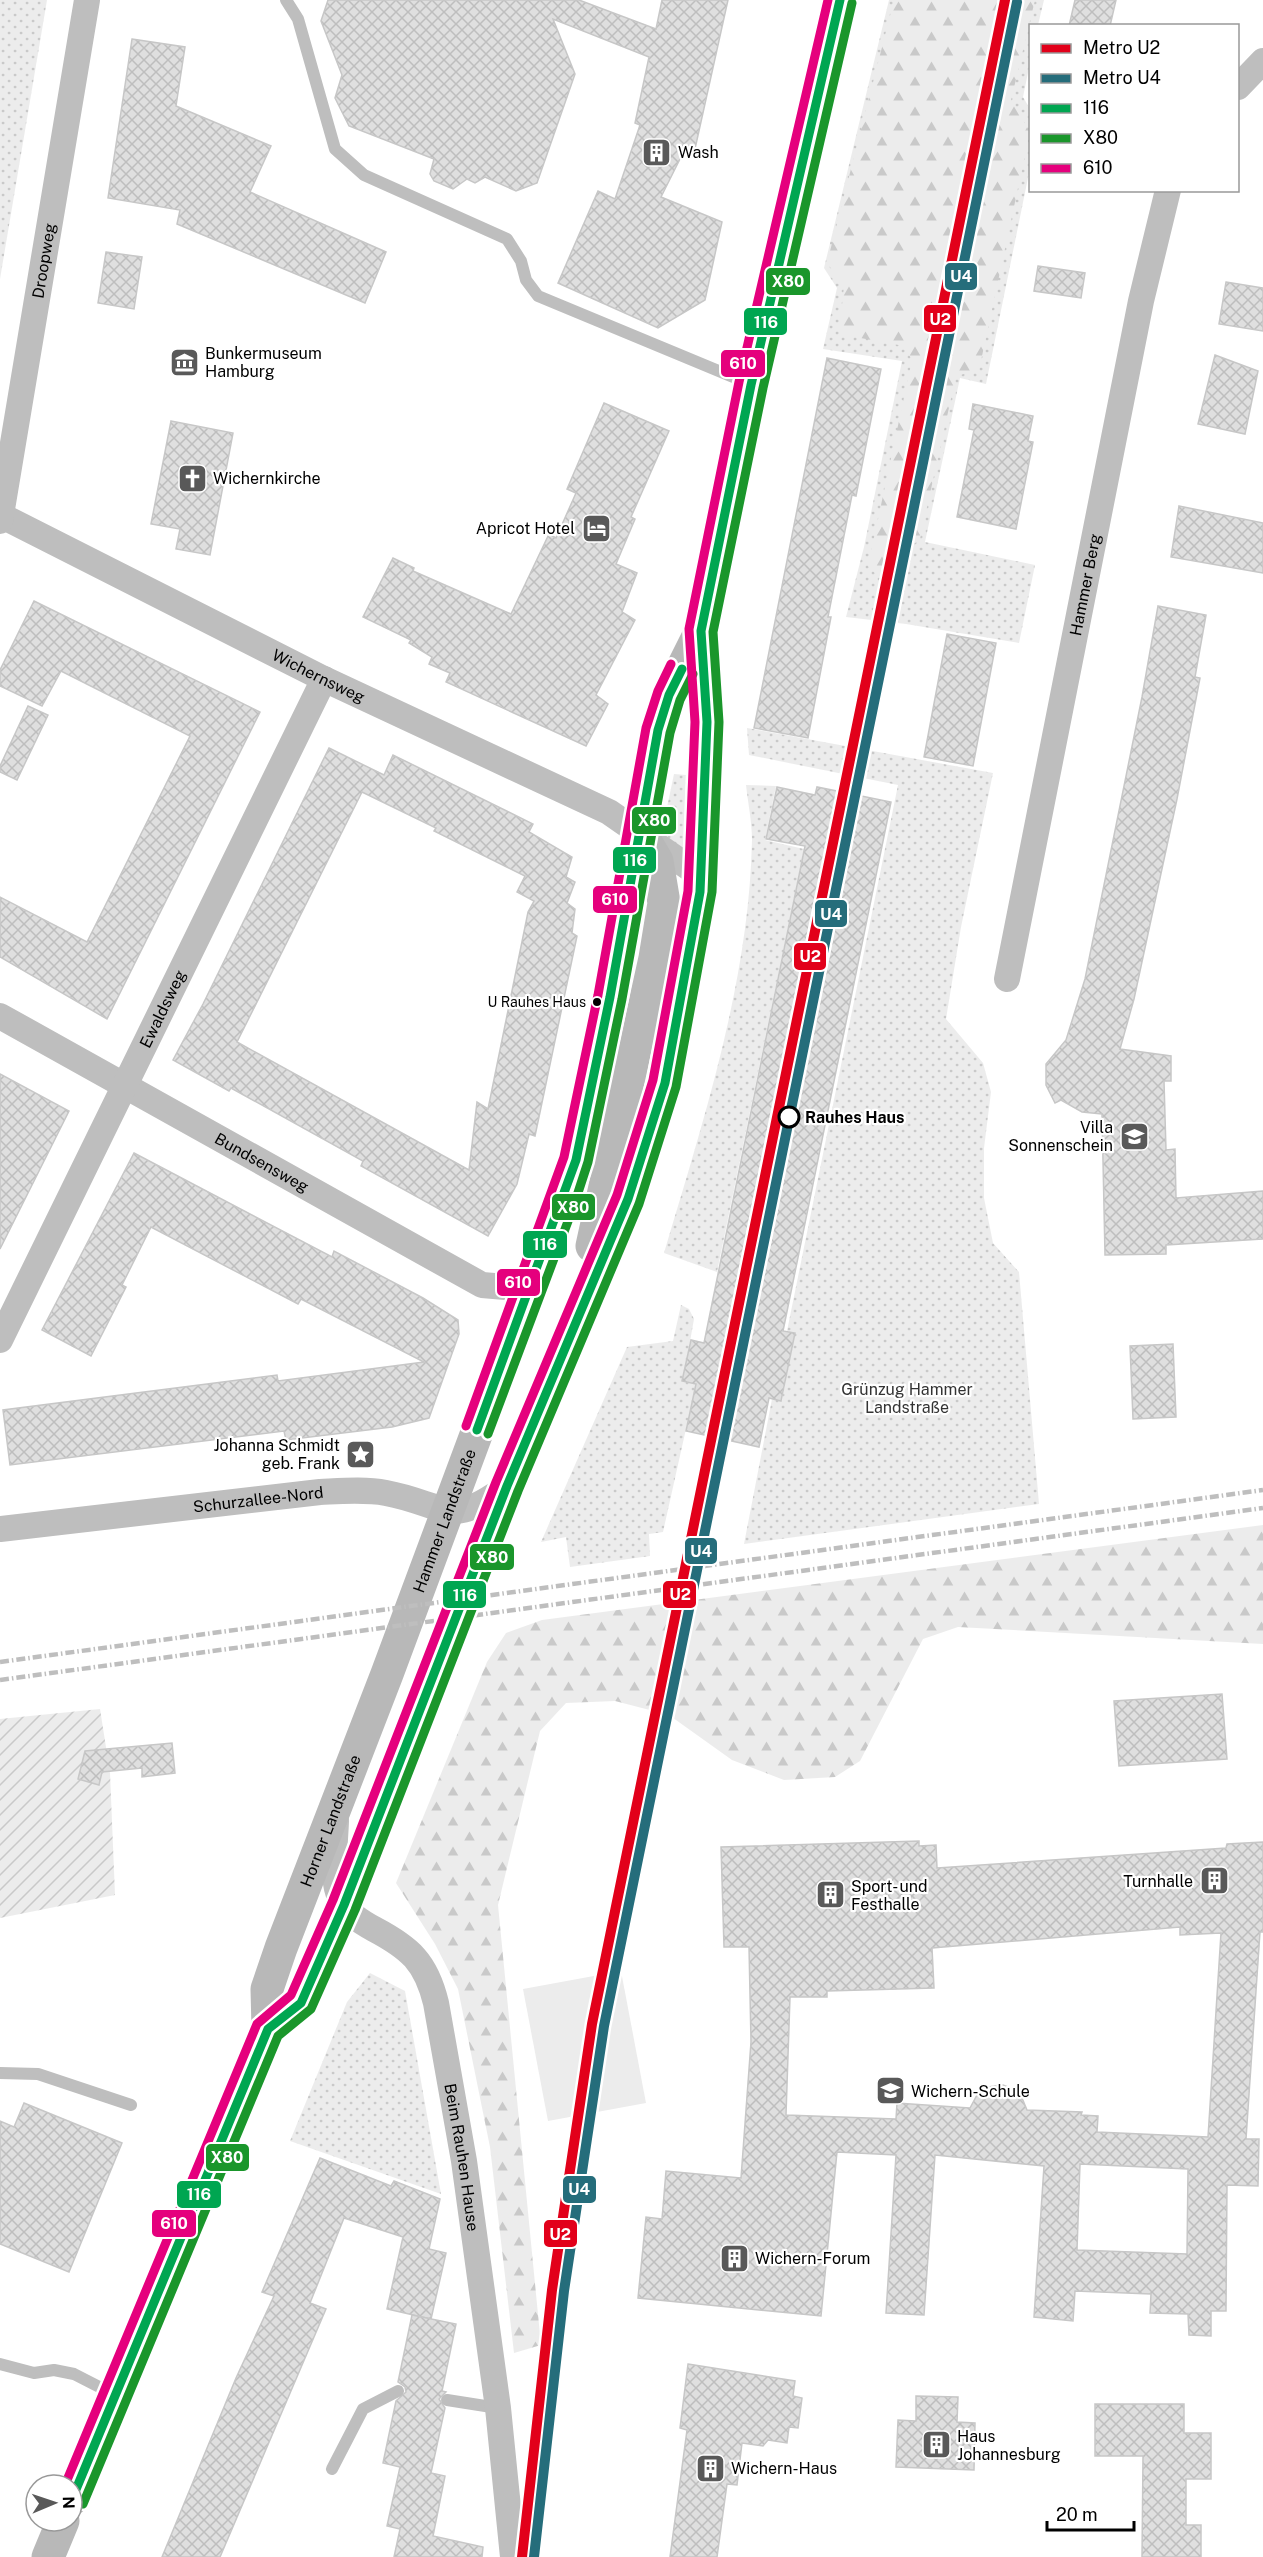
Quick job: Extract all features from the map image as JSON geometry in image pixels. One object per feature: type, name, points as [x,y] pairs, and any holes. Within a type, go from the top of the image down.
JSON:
[{"type":"main road","name":"Hammer Landstraße","points":[[460,1608],[507,1486],[628,1199],[665,1083],[700,892],[706,723],[701,631],[751,385],[840,0]]},
{"type":"main road","name":"Hammer Landstraße","points":[[409,1615],[576,1160],[608,1006],[658,730],[669,696],[701,631]]},
{"type":"main road","points":[[573,1331],[655,958],[664,903],[657,861],[640,832]]},
{"type":"main road","name":"Horner Landstraße","points":[[268,2030],[301,2003],[344,1905],[460,1608]]},
{"type":"main road","name":"Horner Landstraße","points":[[83,2473],[268,2030],[267,1989],[409,1615]]},
{"type":"main road","points":[[48,2557],[58,2533]]},
{"type":"street","name":"Droopweg","points":[[0,517],[87,0]]},
{"type":"street","points":[[1239,86],[1263,61]]},
{"type":"street","name":"Hammer Berg","points":[[1007,979],[1141,301],[1168,192]]},
{"type":"street","name":"Wichernsweg","points":[[0,517],[324,679],[609,812],[701,876]]},
{"type":"street","name":"Ewaldsweg","points":[[0,1340],[324,679]]},
{"type":"street","name":"Bundsensweg","points":[[0,1016],[482,1285],[530,1289]]},
{"type":"street","name":"Schurzallee-Nord","points":[[0,1529],[320,1492],[359,1490],[387,1493],[447,1512],[463,1511],[484,1504],[507,1486]]},
{"type":"street","points":[[338,1802],[335,1870],[344,1905]]},
{"type":"street","name":"Beim Rauhen Hause","points":[[344,1905],[362,1922],[413,1954],[430,1980],[450,2074],[498,2408],[513,2557]]},
{"type":"lane","points":[[286,0],[298,19],[335,149],[364,176],[507,239],[522,261],[526,280],[538,296],[751,385]]},
{"type":"lane","points":[[0,2073],[38,2074],[131,2105]]},
{"type":"lane","points":[[0,2364],[34,2373],[54,2370],[74,2374],[116,2395]]},
{"type":"lane","points":[[332,2469],[363,2409],[398,2391]]},
{"type":"lane","points":[[447,2400],[498,2408]]},
{"type":"green space","points":[[0,0],[47,0],[0,279]]},
{"type":"green space","points":[[889,0],[1044,0],[1038,24],[1029,24],[1029,68],[1023,97],[1029,107],[1029,173],[986,384],[960,378],[925,542],[1035,565],[1019,643],[906,624],[846,617],[864,547],[902,361],[823,349],[837,288],[824,268]]},
{"type":"green space","points":[[894,0],[1035,0],[1011,100],[1029,130],[1029,137],[979,370],[956,376],[920,539],[877,575],[868,566],[912,360],[904,346],[839,334],[844,286],[827,263]]},
{"type":"green space","name":"Grünzug Hammer Landstraße","points":[[747,728],[993,773],[961,927],[946,1019],[983,1063],[991,1092],[984,1148],[984,1198],[993,1243],[1019,1272],[1039,1504],[744,1544],[772,1399],[782,1400],[795,1334],[787,1331],[898,785],[749,755]]},
{"type":"green space","points":[[674,774],[686,775],[684,849],[661,836]]},
{"type":"green space","points":[[746,785],[776,786],[765,840],[804,849],[717,1272],[664,1253],[709,1100],[743,945],[752,840]]},
{"type":"green space","points":[[681,1305],[689,1309],[694,1319],[683,1381],[696,1384],[663,1532],[649,1534],[650,1556],[570,1567],[566,1537],[541,1542],[627,1347],[673,1341]]},
{"type":"green space","points":[[1263,1525],[1263,1644],[958,1627],[923,1639],[860,1761],[835,1777],[784,1780],[732,1760],[669,1715],[615,1701],[566,1703],[540,1731],[498,1905],[541,2345],[514,2353],[490,2147],[458,1989],[435,1944],[396,1883],[487,1662],[506,1633],[542,1620]]},
{"type":"green space","points":[[100,1709],[110,1773],[115,1895],[0,1918],[0,1719]]},
{"type":"green space","points":[[621,1971],[646,2103],[548,2121],[523,1989]]},
{"type":"green space","points":[[370,1973],[405,1991],[441,2194],[290,2141],[347,2002]]},
{"type":"building","points":[[328,0],[579,0],[656,29],[662,0],[728,0],[695,149],[687,145],[661,197],[722,222],[705,300],[658,328],[558,283],[598,191],[615,199],[640,125],[635,123],[649,57],[553,19],[575,74],[537,183],[516,191],[485,177],[475,183],[467,179],[453,189],[434,181],[430,174],[434,159],[349,126],[335,98],[342,75],[321,21]]},
{"type":"building","points":[[1075,0],[1116,0],[1110,24],[1069,24]]},
{"type":"building","points":[[132,39],[185,47],[176,106],[271,146],[250,192],[386,252],[365,303],[177,224],[180,210],[108,198]]},
{"type":"building","points":[[106,252],[142,257],[134,309],[98,303]]},
{"type":"building","points":[[1038,266],[1085,273],[1081,298],[1034,291]]},
{"type":"building","points":[[1226,282],[1263,288],[1263,331],[1219,324]]},
{"type":"building","points":[[1215,355],[1258,371],[1245,434],[1198,424]]},
{"type":"building","points":[[827,358],[881,369],[856,496],[852,495],[828,617],[831,617],[808,738],[754,728]]},
{"type":"building","points":[[604,403],[669,431],[631,517],[635,519],[616,564],[637,573],[622,612],[635,620],[596,695],[608,704],[586,746],[446,682],[450,673],[429,664],[432,657],[409,643],[411,640],[363,617],[393,558],[414,568],[413,571],[511,614],[549,534],[556,538],[576,493],[567,489]]},
{"type":"building","points":[[973,404],[1033,416],[1028,441],[1033,442],[1016,529],[957,517],[974,430],[969,429]]},
{"type":"building","name":"Wichernkirche","points":[[171,421],[233,433],[210,555],[176,549],[180,529],[151,524]]},
{"type":"building","points":[[1179,506],[1263,523],[1263,573],[1171,557]]},
{"type":"building","points":[[34,601],[260,712],[107,1019],[0,957],[0,897],[87,942],[190,736],[61,671],[42,706],[0,686],[0,670]]},
{"type":"building","points":[[1158,606],[1206,615],[1195,677],[1200,678],[1177,799],[1134,999],[1120,1049],[1171,1056],[1171,1081],[1164,1081],[1166,1150],[1175,1149],[1176,1198],[1263,1191],[1263,1239],[1166,1245],[1166,1254],[1105,1255],[1102,1114],[1082,1112],[1061,1100],[1055,1103],[1046,1085],[1046,1064],[1066,1040],[1085,979]]},
{"type":"building","points":[[947,634],[996,643],[973,766],[924,757]]},
{"type":"building","points":[[28,706],[48,715],[17,780],[0,772],[0,766]]},
{"type":"building","points":[[329,748],[384,775],[393,755],[533,824],[529,832],[572,857],[566,877],[575,882],[567,903],[575,909],[572,933],[577,936],[535,1136],[529,1134],[517,1184],[488,1236],[361,1166],[363,1161],[231,1088],[229,1091],[173,1060]],"holes":[[[362,792],[436,828],[434,831],[525,876],[517,892],[534,901],[528,912],[488,1109],[477,1102],[469,1170],[237,1042]]]},
{"type":"building","points":[[777,787],[815,795],[817,787],[891,802],[783,1331],[795,1333],[781,1401],[769,1398],[759,1447],[686,1431],[696,1384],[682,1381],[691,1340],[704,1343],[805,846],[766,839]]},
{"type":"building","points":[[0,1074],[69,1111],[0,1249]]},
{"type":"building","points":[[134,1153],[332,1257],[334,1251],[423,1298],[458,1320],[459,1334],[429,1418],[392,1427],[286,1440],[284,1431],[10,1465],[3,1410],[277,1375],[278,1381],[424,1362],[301,1299],[298,1304],[151,1227],[122,1285],[126,1287],[91,1356],[42,1330]]},
{"type":"building","points":[[1173,1344],[1176,1417],[1133,1419],[1130,1346]]},
{"type":"building","points":[[1222,1694],[1227,1759],[1119,1766],[1114,1701]]},
{"type":"building","points":[[172,1743],[175,1773],[142,1777],[142,1768],[102,1772],[99,1785],[78,1779],[85,1751]]},
{"type":"building","points":[[919,1841],[919,1846],[936,1845],[937,1868],[1226,1848],[1227,1844],[1263,1842],[1263,1932],[1260,1932],[1246,2139],[1259,2139],[1258,2186],[1227,2185],[1226,2311],[1211,2311],[1211,2336],[1189,2335],[1188,2314],[1150,2313],[1151,2294],[1075,2291],[1073,2321],[1034,2317],[1044,2166],[935,2155],[924,2315],[886,2313],[896,2155],[837,2152],[821,2316],[638,2298],[646,2217],[662,2219],[666,2171],[741,2178],[751,2042],[749,1947],[724,1947],[721,1847]],"holes":[[[1180,1927],[1180,1935],[1221,1933],[1208,2137],[1097,2132],[1098,2116],[1081,2115],[1082,2112],[1027,2110],[1022,2098],[1013,2089],[1003,2085],[988,2087],[977,2095],[970,2108],[897,2103],[896,2119],[786,2115],[790,1997],[827,1997],[827,1991],[934,1988],[932,1948]],[[1080,2164],[1188,2169],[1187,2254],[1077,2250]]]},
{"type":"building","points":[[24,2103],[122,2143],[69,2272],[0,2244],[0,2121],[14,2127]]},
{"type":"building","points":[[320,2158],[391,2186],[394,2181],[440,2199],[429,2249],[446,2253],[431,2319],[387,2309],[403,2237],[344,2218],[310,2303],[326,2309],[220,2557],[162,2557],[236,2378],[274,2296],[262,2292]]},
{"type":"building","points":[[412,2315],[456,2324],[442,2391],[446,2392],[439,2399],[445,2408],[431,2473],[445,2476],[433,2536],[483,2547],[482,2557],[394,2557],[400,2529],[387,2526],[400,2467],[383,2463],[396,2401],[406,2392],[405,2387],[398,2382]]},
{"type":"building","name":"Wichern-Haus","points":[[688,2364],[795,2381],[793,2396],[802,2398],[798,2428],[789,2427],[787,2443],[768,2440],[763,2446],[742,2443],[737,2485],[727,2484],[717,2557],[670,2557],[687,2430],[680,2428]]},
{"type":"building","name":"Haus Johannesburg","points":[[916,2396],[958,2397],[957,2422],[975,2423],[974,2470],[896,2467],[898,2420],[916,2421]]},
{"type":"building","points":[[1095,2404],[1184,2404],[1184,2433],[1211,2433],[1211,2479],[1186,2479],[1186,2525],[1201,2525],[1201,2557],[1142,2557],[1143,2456],[1095,2456]]},
{"type":"railway","points":[[0,1662],[1263,1490]]},
{"type":"railway","points":[[0,1680],[1263,1508]]},
{"type":"metro line","name":"U2","points":[[522,2557],[552,2290],[592,2024],[1005,0]]},
{"type":"metro line","name":"U4","points":[[534,2557],[564,2291],[604,2026],[1017,2]]},
{"type":"transit line","name":"610","points":[[70,2473],[257,2024],[291,1995],[333,1900],[496,1482],[617,1195],[653,1080],[688,891],[695,722],[689,629],[739,382],[828,0]]},
{"type":"transit line","name":"116","points":[[83,2473],[268,2029],[301,2003],[344,1905],[507,1486],[628,1199],[665,1083],[700,892],[707,722],[701,631],[751,385],[840,0]]},
{"type":"transit line","name":"X80","points":[[84,2502],[278,2036],[311,2009],[355,1910],[518,1491],[639,1204],[676,1087],[712,892],[719,722],[713,632],[763,388],[852,3]]},
{"type":"transit line","name":"610","points":[[466,1426],[564,1157],[598,995],[646,728],[658,691],[671,664]]},
{"type":"transit line","name":"116","points":[[477,1430],[576,1160],[610,997],[658,730],[669,695],[682,669]]},
{"type":"transit line","name":"X80","points":[[488,1434],[588,1162],[622,999],[670,733],[680,700],[693,674]]},
{"type":"place","name":"Wash","points":[[657,152]]},
{"type":"place","name":"Bunkermuseum Hamburg","points":[[184,362]]},
{"type":"place","name":"Wichernkirche","points":[[192,478]]},
{"type":"place","name":"Apricot Hotel","points":[[596,528]]},
{"type":"place","name":"U Rauhes Haus","points":[[597,1002]]},
{"type":"place","name":"Rauhes Haus","points":[[789,1117]]},
{"type":"place","name":"Villa Sonnenschein","points":[[1134,1136]]},
{"type":"place","name":"Johanna Schmidt geb. Frank","points":[[361,1454]]},
{"type":"place","name":"Turnhalle","points":[[1214,1881]]},
{"type":"place","name":"Sport- und Festhalle","points":[[830,1895]]},
{"type":"place","name":"Wichern-Schule","points":[[890,2091]]},
{"type":"place","name":"Wichern-Forum","points":[[734,2258]]},
{"type":"place","name":"Haus Johannesburg","points":[[936,2445]]},
{"type":"place","name":"Wichern-Haus","points":[[710,2468]]}]
